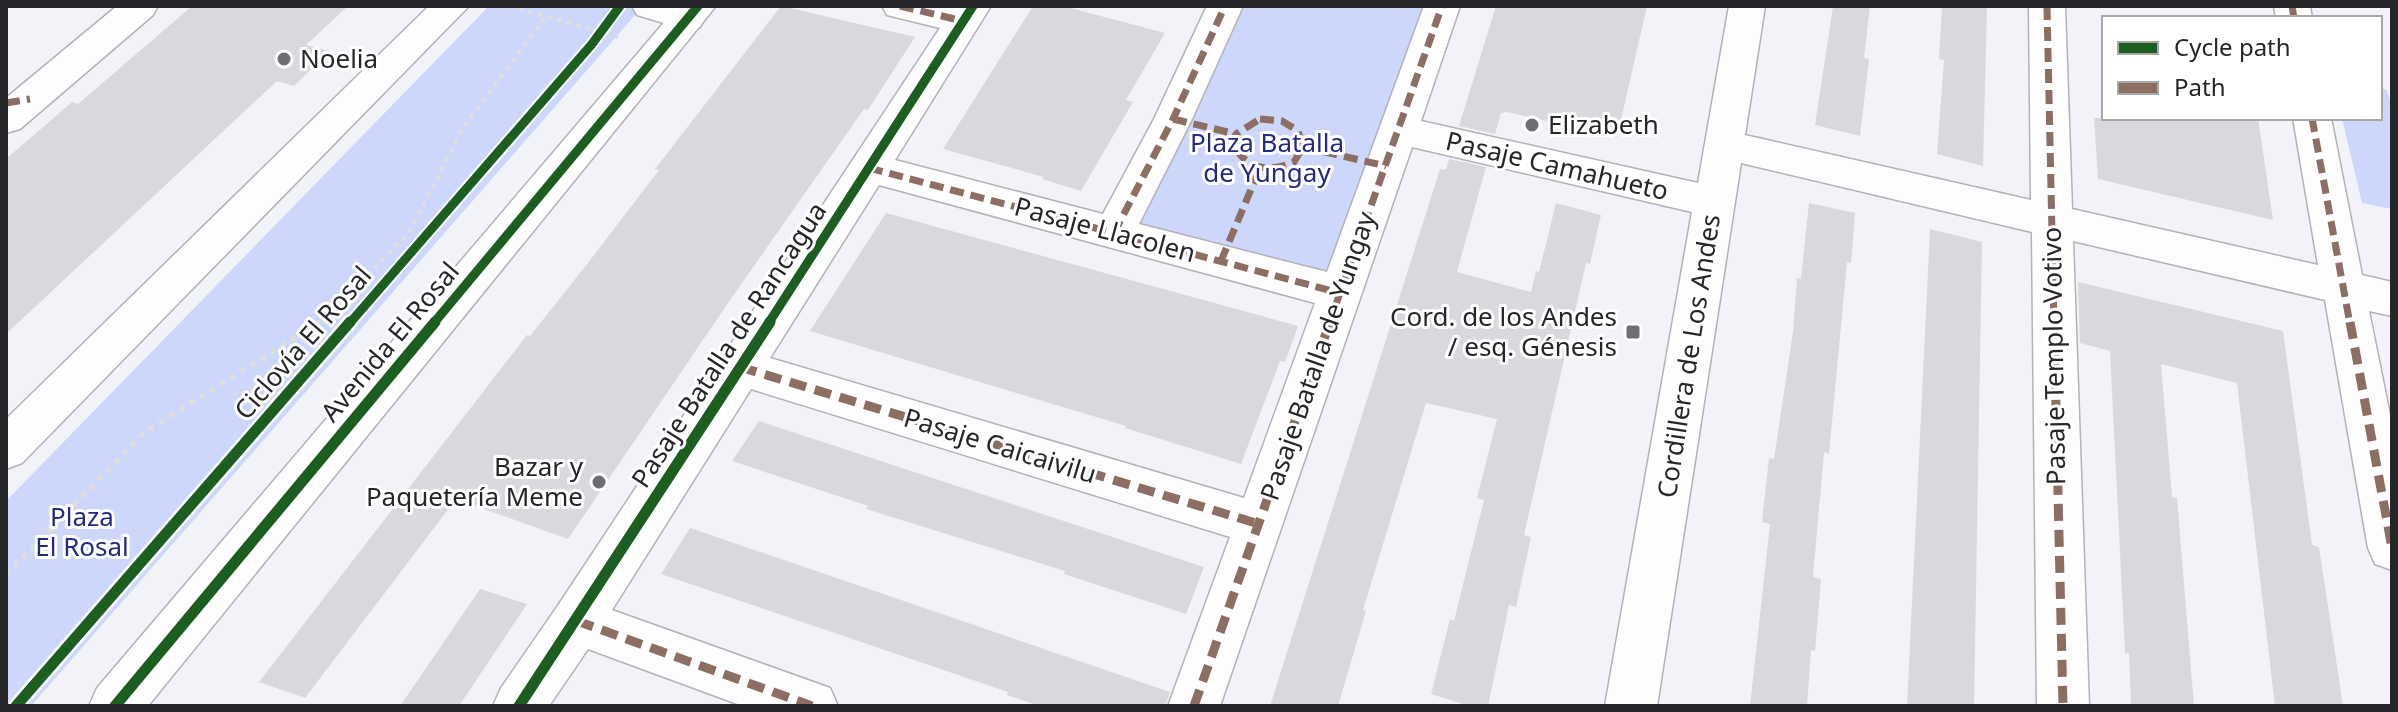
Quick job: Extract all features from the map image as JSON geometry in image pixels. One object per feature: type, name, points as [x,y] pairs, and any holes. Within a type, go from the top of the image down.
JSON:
[{"type":"street","points":[[14,107],[140,6]]},
{"type":"street","points":[[6,449],[451,6]]},
{"type":"street","points":[[900,6],[968,14]]},
{"type":"street","points":[[1114,233],[1173,119],[1225,6]]},
{"type":"street","name":"Pasaje Batalla de Yungay","points":[[1194,706],[1442,6]]},
{"type":"street","name":"Cordillera de Los Andes","points":[[1631,706],[1747,6]]},
{"type":"street","name":"Pasaje Templo Votivo","points":[[2047,6],[2063,706]]},
{"type":"street","name":"Pasaje Batalla de Rancagua","points":[[519,706],[968,14]]},
{"type":"street","name":"Avenida El Rosal","points":[[115,706],[674,20]]},
{"type":"street","points":[[2312,120],[2392,548]]},
{"type":"street","name":"Pasaje Camahueto","points":[[1399,130],[1714,202]]},
{"type":"street","points":[[1724,145],[2392,299]]},
{"type":"street","name":"Pasaje Llacolen","points":[[869,168],[1340,293]]},
{"type":"street","name":"Pasaje Caicaivilu","points":[[740,367],[1259,524]]},
{"type":"street","points":[[577,621],[812,706]]},
{"type":"path","points":[[509,6],[545,17],[603,28],[674,20]]},
{"type":"path","points":[[6,575],[146,431],[331,315],[410,231],[463,128],[545,17]]},
{"type":"path","points":[[592,44],[603,28]]},
{"type":"green space","name":"Plaza El Rosal","points":[[489,6],[643,6],[31,706],[6,706],[6,501]]},
{"type":"green space","name":"Plaza Batalla de Yungay","points":[[1231,6],[1425,6],[1429,10],[1324,275],[1131,224]]},
{"type":"green space","points":[[2382,89],[2387,90],[2392,107],[2392,209],[2362,203],[2342,120],[2382,120]]},
{"type":"building","points":[[192,6],[348,6],[306,45],[330,51],[294,86],[277,81],[6,334],[6,159],[72,102],[78,104]]},
{"type":"building","points":[[781,6],[915,37],[868,110],[864,109],[726,306],[568,539],[456,499],[305,698],[259,682],[527,335],[530,336],[591,259],[659,170],[655,169]]},
{"type":"building","points":[[1033,6],[1063,6],[1165,33],[1126,100],[1133,102],[1081,191],[1042,179],[1044,177],[943,149]]},
{"type":"building","points":[[1496,6],[1647,6],[1617,137],[1507,112],[1501,113],[1495,134],[1459,126]]},
{"type":"building","points":[[1833,6],[1870,6],[1864,58],[1869,59],[1860,136],[1815,125]]},
{"type":"building","points":[[1942,6],[1987,6],[1983,166],[1937,154],[1944,60],[1939,59]]},
{"type":"building","points":[[2094,118],[2258,120],[2273,220],[2098,179]]},
{"type":"building","points":[[1449,159],[1486,167],[1457,272],[1531,292],[1556,203],[1601,215],[1590,264],[1586,263],[1524,535],[1531,537],[1516,607],[1509,605],[1488,706],[1469,706],[1431,694],[1450,619],[1454,621],[1484,500],[1477,498],[1497,419],[1426,403],[1363,610],[1366,611],[1338,706],[1270,706],[1440,169],[1446,170]]},
{"type":"building","points":[[1809,203],[1855,213],[1851,263],[1847,262],[1829,454],[1824,452],[1813,577],[1821,579],[1815,651],[1811,650],[1807,706],[1750,706],[1770,524],[1762,522],[1769,458],[1774,459]]},
{"type":"building","points":[[886,213],[1298,326],[1285,362],[1280,361],[1241,464],[1126,426],[810,331]]},
{"type":"building","points":[[1930,229],[1982,242],[1974,706],[1907,706]]},
{"type":"building","points":[[2078,282],[2283,331],[2312,545],[2319,547],[2343,706],[2275,706],[2237,383],[2161,364],[2172,497],[2177,498],[2194,706],[2131,706],[2129,654],[2125,653],[2110,351],[2080,343]]},
{"type":"building","points":[[759,421],[1204,567],[1186,614],[1064,574],[1065,571],[866,509],[868,506],[732,461]]},
{"type":"building","points":[[690,528],[1170,692],[1165,706],[1039,706],[1007,695],[1008,692],[661,574]]},
{"type":"building","points":[[480,589],[527,604],[459,706],[400,706]]},
{"type":"marked path","points":[[900,6],[963,21]]},
{"type":"marked path","points":[[1114,233],[1173,119],[1225,6]]},
{"type":"marked path","points":[[1194,706],[1442,6]]},
{"type":"marked path","points":[[2047,6],[2063,706]]},
{"type":"marked path","points":[[2292,6],[2294,16]]},
{"type":"marked path","points":[[6,103],[30,99]]},
{"type":"marked path","points":[[1173,119],[1236,134]]},
{"type":"marked path","points":[[1260,119],[1282,121],[1298,131],[1303,147],[1294,162],[1266,169],[1242,159],[1233,142],[1236,134],[1260,119]]},
{"type":"marked path","points":[[2312,120],[2392,548]]},
{"type":"marked path","points":[[1303,147],[1386,166]]},
{"type":"marked path","points":[[869,168],[1340,293]]},
{"type":"marked path","points":[[1221,261],[1260,168]]},
{"type":"marked path","points":[[740,367],[1259,524]]},
{"type":"marked path","points":[[577,621],[812,706]]},
{"type":"cycle path","name":"Ciclovía El Rosal","points":[[16,706],[592,44],[620,6]]},
{"type":"cycle path","points":[[115,706],[698,6]]},
{"type":"cycle path","points":[[519,706],[577,621],[973,6]]},
{"type":"place","name":"Noelia","points":[[284,59]]},
{"type":"place","name":"Elizabeth","points":[[1532,125]]},
{"type":"place","name":"Cord. de los Andes / esq. Génesis","points":[[1633,332]]},
{"type":"place","name":"Bazar y Paquetería Meme","points":[[599,482]]}]
